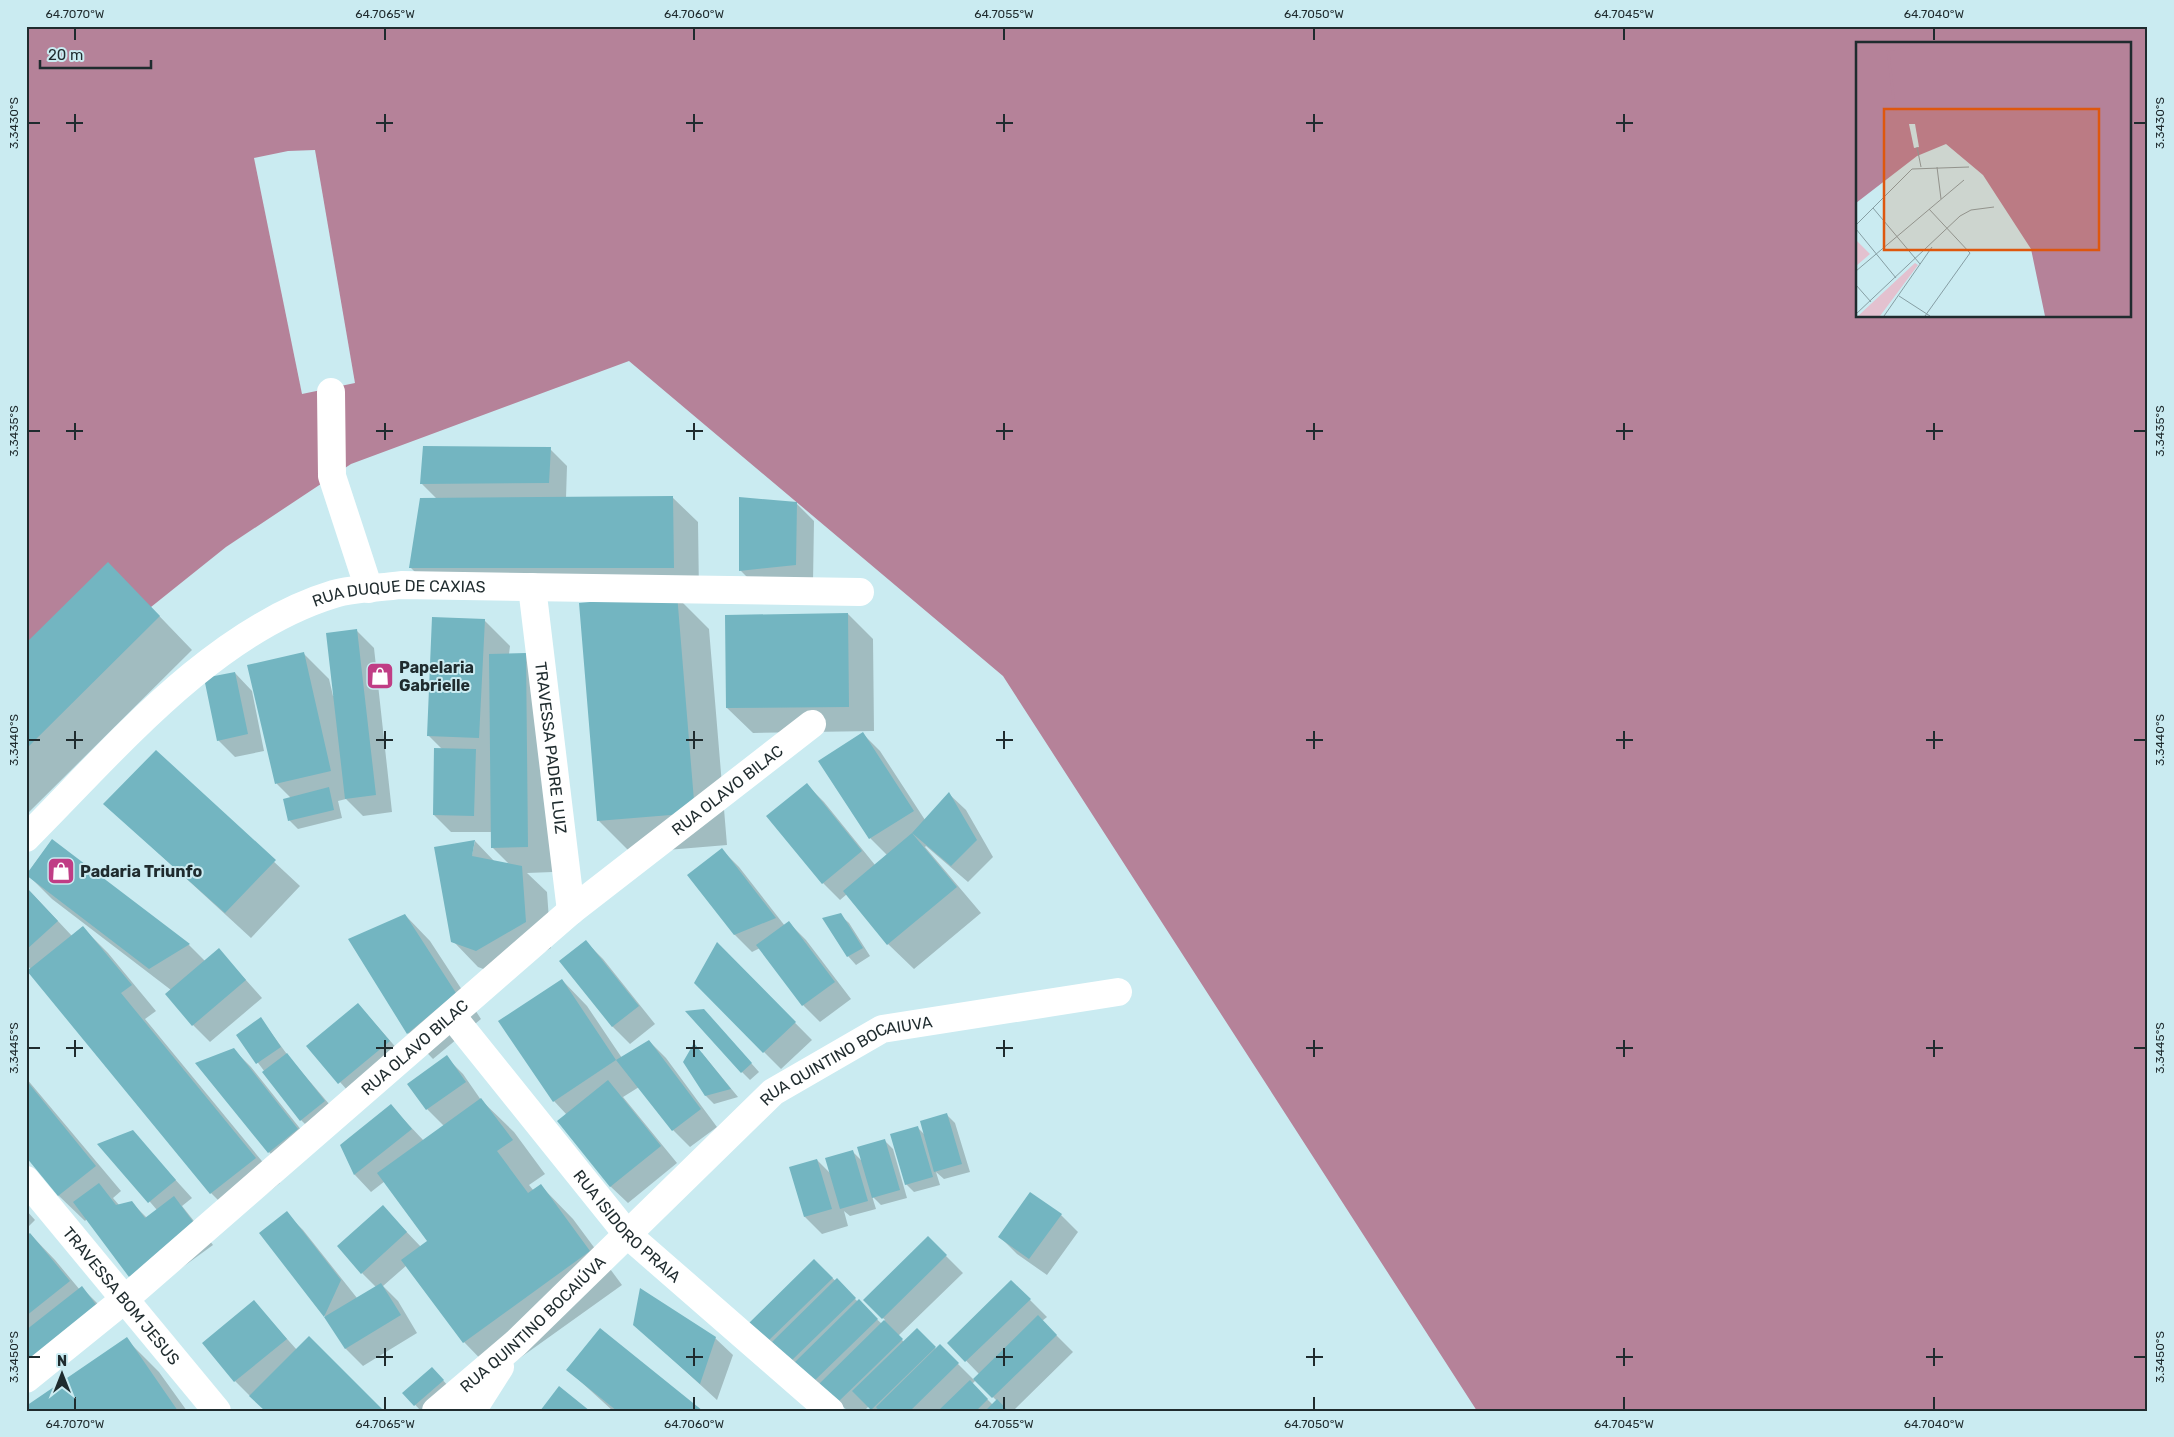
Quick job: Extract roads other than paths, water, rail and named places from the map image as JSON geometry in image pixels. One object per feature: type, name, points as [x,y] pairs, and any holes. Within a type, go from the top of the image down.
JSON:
[{"type":"street","points":[[331,392],[332,476],[369,589]]},
{"type":"street","name":"RUA DUQUE DE CAXIAS","points":[[26,838],[173,691],[246,635],[282,615],[335,594],[401,585],[860,592]]},
{"type":"street","name":"TRAVESSA PADRE LUIZ","points":[[532,587],[570,911]]},
{"type":"street","name":"RUA OLAVO BILAC","points":[[26,1379],[125,1299],[452,1016],[570,911],[812,724]]},
{"type":"street","name":"RUA QUINTINO BOCAIUVA","points":[[628,1235],[773,1092],[882,1029],[1118,992]]},
{"type":"street","name":"RUA ISIDORO PRAIA","points":[[452,1016],[628,1235],[830,1411]]},
{"type":"street","name":"TRAVESSA BOM JESUS","points":[[26,1180],[217,1411]]},
{"type":"street","name":"RUA QUINTINO BOCAIÚVA","points":[[436,1411],[516,1343],[628,1235]]},
{"type":"street","points":[[472,1411],[516,1343]]},
{"type":"place","name":"Papelaria Gabrielle","points":[[380,676]]},
{"type":"place","name":"Padaria Triunfo","points":[[61,871]]}]
